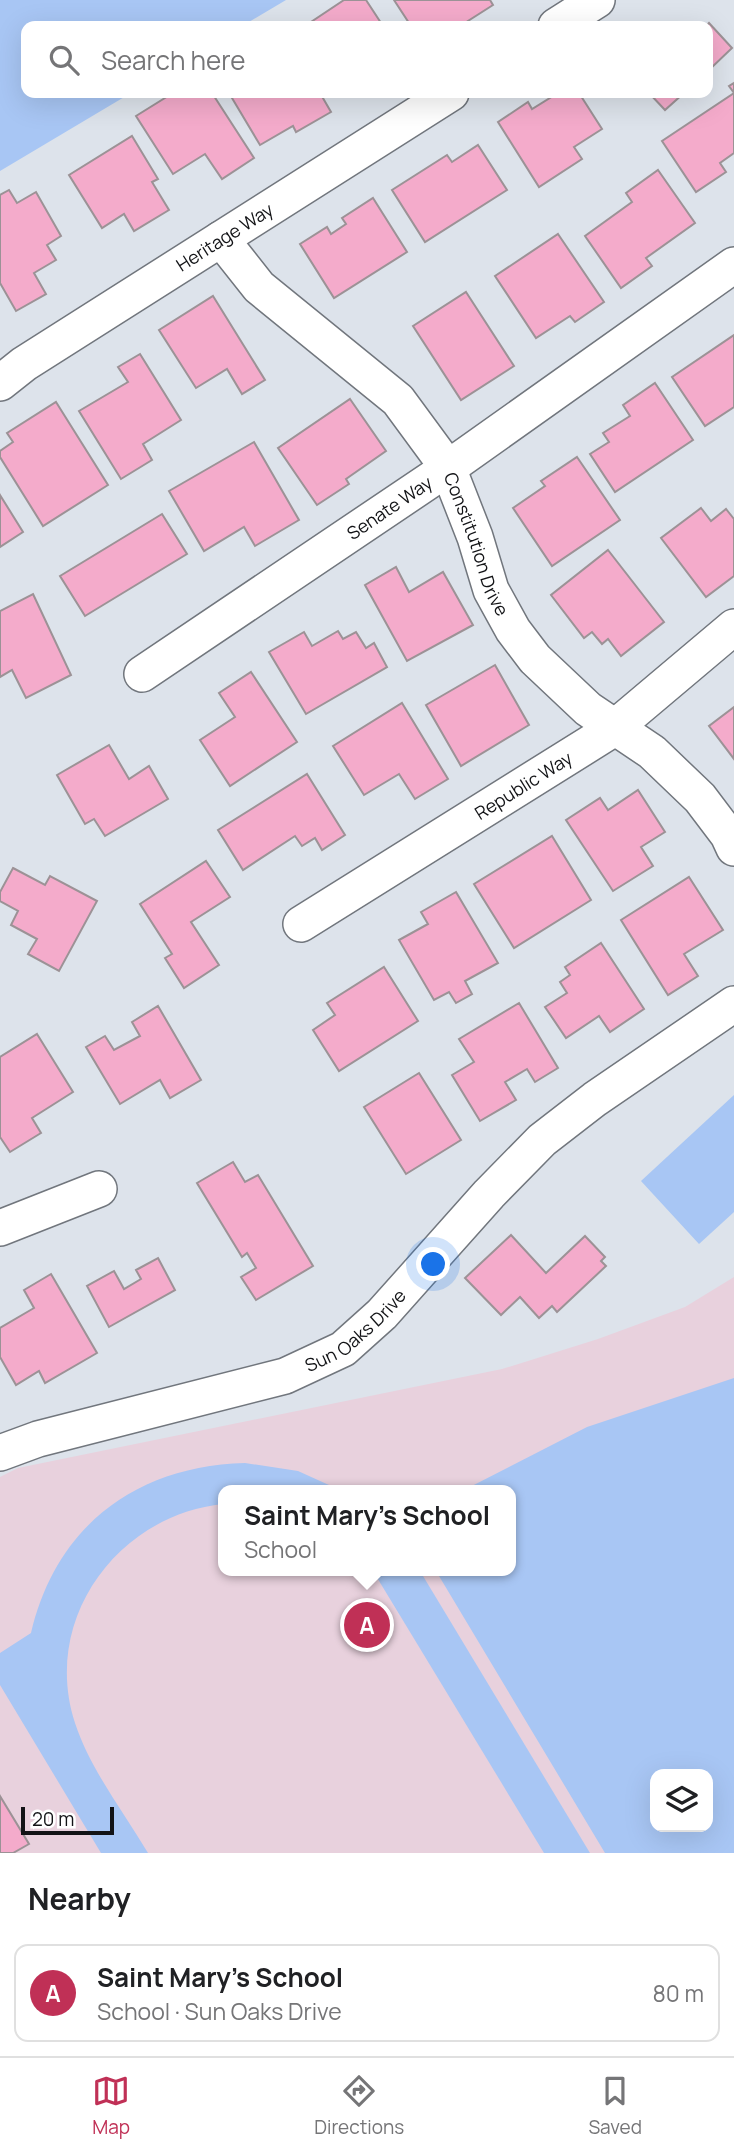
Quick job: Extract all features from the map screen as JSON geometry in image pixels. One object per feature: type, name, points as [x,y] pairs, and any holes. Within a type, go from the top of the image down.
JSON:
[{"type":"street","points":[[564,21],[597,0]]},
{"type":"street","name":"Heritage Way","points":[[0,383],[24,364],[443,98]]},
{"type":"street","name":"Constitution Drive","points":[[221,239],[259,287],[398,400],[448,468],[475,537],[491,590],[513,630],[535,659],[613,729],[652,752],[699,798],[728,835],[734,848]]},
{"type":"street","name":"Senate Way","points":[[142,674],[448,468],[734,265]]},
{"type":"street","name":"Republic Way","points":[[301,924],[613,729],[734,627]]},
{"type":"street","name":"Sun Oaks Drive","points":[[0,1452],[38,1438],[285,1376],[343,1349],[382,1314],[489,1194],[542,1140],[595,1099],[734,1004]]},
{"type":"street","points":[[0,1228],[99,1189]]},
{"type":"shaded area","points":[[0,0],[286,0],[250,21],[21,21],[21,98],[123,98],[0,171]]},
{"type":"shaded area","points":[[734,1095],[734,1212],[699,1244],[641,1181]]},
{"type":"shaded area","points":[[734,1277],[734,1853],[0,1853],[0,1477],[18,1468],[502,1369],[598,1339],[685,1307]]},
{"type":"shaded area","points":[[734,1378],[734,1853],[605,1853],[439,1576],[516,1576],[516,1485],[474,1485],[587,1427]]},
{"type":"shaded area","points":[[245,1463],[298,1471],[329,1485],[218,1485],[218,1505],[185,1512],[151,1528],[121,1551],[97,1579],[79,1611],[69,1646],[67,1684],[75,1723],[89,1757],[148,1853],[101,1853],[0,1685],[0,1653],[31,1633],[43,1595],[60,1562],[81,1533],[106,1509],[136,1490],[169,1476],[206,1467]]},
{"type":"shaded area","points":[[376,1576],[423,1576],[590,1853],[544,1853]]},
{"type":"building","points":[[344,0],[366,0],[380,21],[312,21]]},
{"type":"building","points":[[394,0],[490,0],[493,5],[468,21],[408,21]]},
{"type":"building","points":[[713,27],[732,48],[713,66]]},
{"type":"building","points":[[734,93],[734,153],[720,163],[726,172],[696,192],[662,141]]},
{"type":"building","points":[[165,98],[215,98],[254,158],[222,179],[205,154],[173,174],[136,116]]},
{"type":"building","points":[[232,98],[323,98],[331,112],[296,132],[293,126],[260,145]]},
{"type":"building","points":[[550,98],[582,98],[602,129],[574,147],[582,159],[539,187],[498,122],[528,102],[532,109]]},
{"type":"building","points":[[654,98],[678,98],[665,110]]},
{"type":"building","points":[[132,136],[158,179],[152,182],[169,210],[134,231],[124,214],[102,228],[69,175]]},
{"type":"building","points":[[478,145],[507,190],[425,242],[392,190],[447,155],[452,162]]},
{"type":"building","points":[[658,170],[695,223],[646,258],[652,266],[621,288],[585,236],[632,202],[626,193]]},
{"type":"building","points":[[9,190],[17,203],[36,192],[61,236],[47,245],[56,260],[34,273],[46,294],[16,311],[0,283],[0,195]]},
{"type":"building","points":[[373,198],[407,252],[334,298],[300,244],[327,227],[331,234],[346,224],[342,218]]},
{"type":"building","points":[[558,234],[604,302],[575,322],[570,316],[536,338],[495,276]]},
{"type":"building","points":[[466,292],[514,366],[461,400],[413,326]]},
{"type":"building","points":[[213,296],[265,380],[242,394],[227,369],[196,388],[159,330]]},
{"type":"building","points":[[734,335],[734,407],[705,426],[672,377]]},
{"type":"building","points":[[140,354],[181,420],[143,444],[152,460],[121,479],[79,411],[128,382],[118,367]]},
{"type":"building","points":[[655,383],[693,440],[615,492],[590,454],[609,442],[603,433],[630,416],[623,405]]},
{"type":"building","points":[[350,399],[386,451],[346,479],[349,484],[317,505],[278,448]]},
{"type":"building","points":[[56,402],[108,485],[43,526],[0,457],[0,451],[13,442],[7,433]]},
{"type":"building","points":[[254,442],[299,520],[255,546],[244,527],[204,551],[169,491]]},
{"type":"building","points":[[577,457],[620,520],[552,566],[513,508],[545,486],[541,481]]},
{"type":"building","points":[[0,495],[23,532],[0,547]]},
{"type":"building","points":[[701,508],[711,521],[726,509],[734,519],[734,576],[706,597],[661,538]]},
{"type":"building","points":[[162,514],[187,554],[85,616],[60,576]]},
{"type":"building","points":[[608,550],[664,622],[621,656],[608,639],[602,644],[592,632],[584,638],[551,595]]},
{"type":"building","points":[[396,567],[409,592],[443,572],[473,625],[407,661],[365,585]]},
{"type":"building","points":[[33,594],[71,675],[26,698],[12,670],[0,677],[0,611]]},
{"type":"building","points":[[338,631],[343,639],[356,632],[366,648],[374,643],[387,667],[306,714],[269,652],[304,632],[312,646]]},
{"type":"building","points":[[495,665],[529,725],[461,766],[426,705]]},
{"type":"building","points":[[251,672],[297,742],[230,786],[200,740],[235,717],[219,693]]},
{"type":"building","points":[[402,703],[448,779],[415,799],[399,774],[364,795],[333,746]]},
{"type":"building","points":[[734,707],[734,759],[709,726]]},
{"type":"building","points":[[109,745],[129,779],[149,766],[168,799],[105,836],[94,819],[85,824],[57,775]]},
{"type":"building","points":[[307,774],[345,835],[322,850],[315,838],[302,846],[295,836],[243,870],[218,830]]},
{"type":"building","points":[[638,790],[665,832],[641,847],[653,866],[613,891],[566,820],[600,798],[608,810]]},
{"type":"building","points":[[552,836],[591,900],[514,948],[474,884]]},
{"type":"building","points":[[206,861],[230,897],[191,922],[219,965],[184,988],[165,958],[172,954],[140,904]]},
{"type":"building","points":[[13,868],[45,885],[50,876],[97,901],[59,971],[28,954],[37,939],[11,925],[18,911],[0,901],[0,892]]},
{"type":"building","points":[[689,877],[723,930],[684,954],[698,976],[668,995],[621,920]]},
{"type":"building","points":[[456,892],[498,963],[465,981],[472,994],[456,1003],[449,992],[434,1000],[399,940],[428,924],[421,912]]},
{"type":"building","points":[[601,943],[644,1009],[610,1032],[599,1016],[566,1038],[545,1007],[567,993],[560,982],[570,975],[565,967]]},
{"type":"building","points":[[384,967],[418,1021],[339,1071],[313,1030],[335,1015],[327,1003]]},
{"type":"building","points":[[519,1003],[558,1068],[535,1082],[527,1069],[505,1082],[516,1100],[480,1121],[452,1075],[474,1062],[459,1039]]},
{"type":"building","points":[[158,1006],[201,1080],[170,1098],[160,1080],[120,1104],[86,1047],[105,1036],[114,1050],[140,1036],[132,1022]]},
{"type":"building","points":[[37,1034],[73,1092],[32,1118],[41,1133],[10,1152],[0,1137],[0,1057]]},
{"type":"building","points":[[419,1073],[461,1140],[406,1174],[364,1107]]},
{"type":"building","points":[[233,1162],[245,1182],[258,1175],[313,1266],[256,1300],[241,1277],[256,1268],[247,1253],[242,1257],[197,1183]]},
{"type":"building","points":[[511,1235],[546,1273],[585,1236],[605,1257],[601,1261],[606,1266],[557,1312],[552,1306],[539,1318],[520,1297],[501,1315],[465,1278]]},
{"type":"building","points":[[158,1258],[175,1290],[109,1327],[87,1286],[114,1271],[124,1289],[141,1279],[136,1270]]},
{"type":"building","points":[[51,1274],[97,1353],[45,1383],[39,1371],[16,1385],[0,1357],[0,1328],[34,1308],[24,1290]]},
{"type":"building","points":[[0,1796],[29,1844],[13,1853],[0,1853]]},
{"type":"place","name":"Saint Mary's School","points":[[367,1625]]}]
